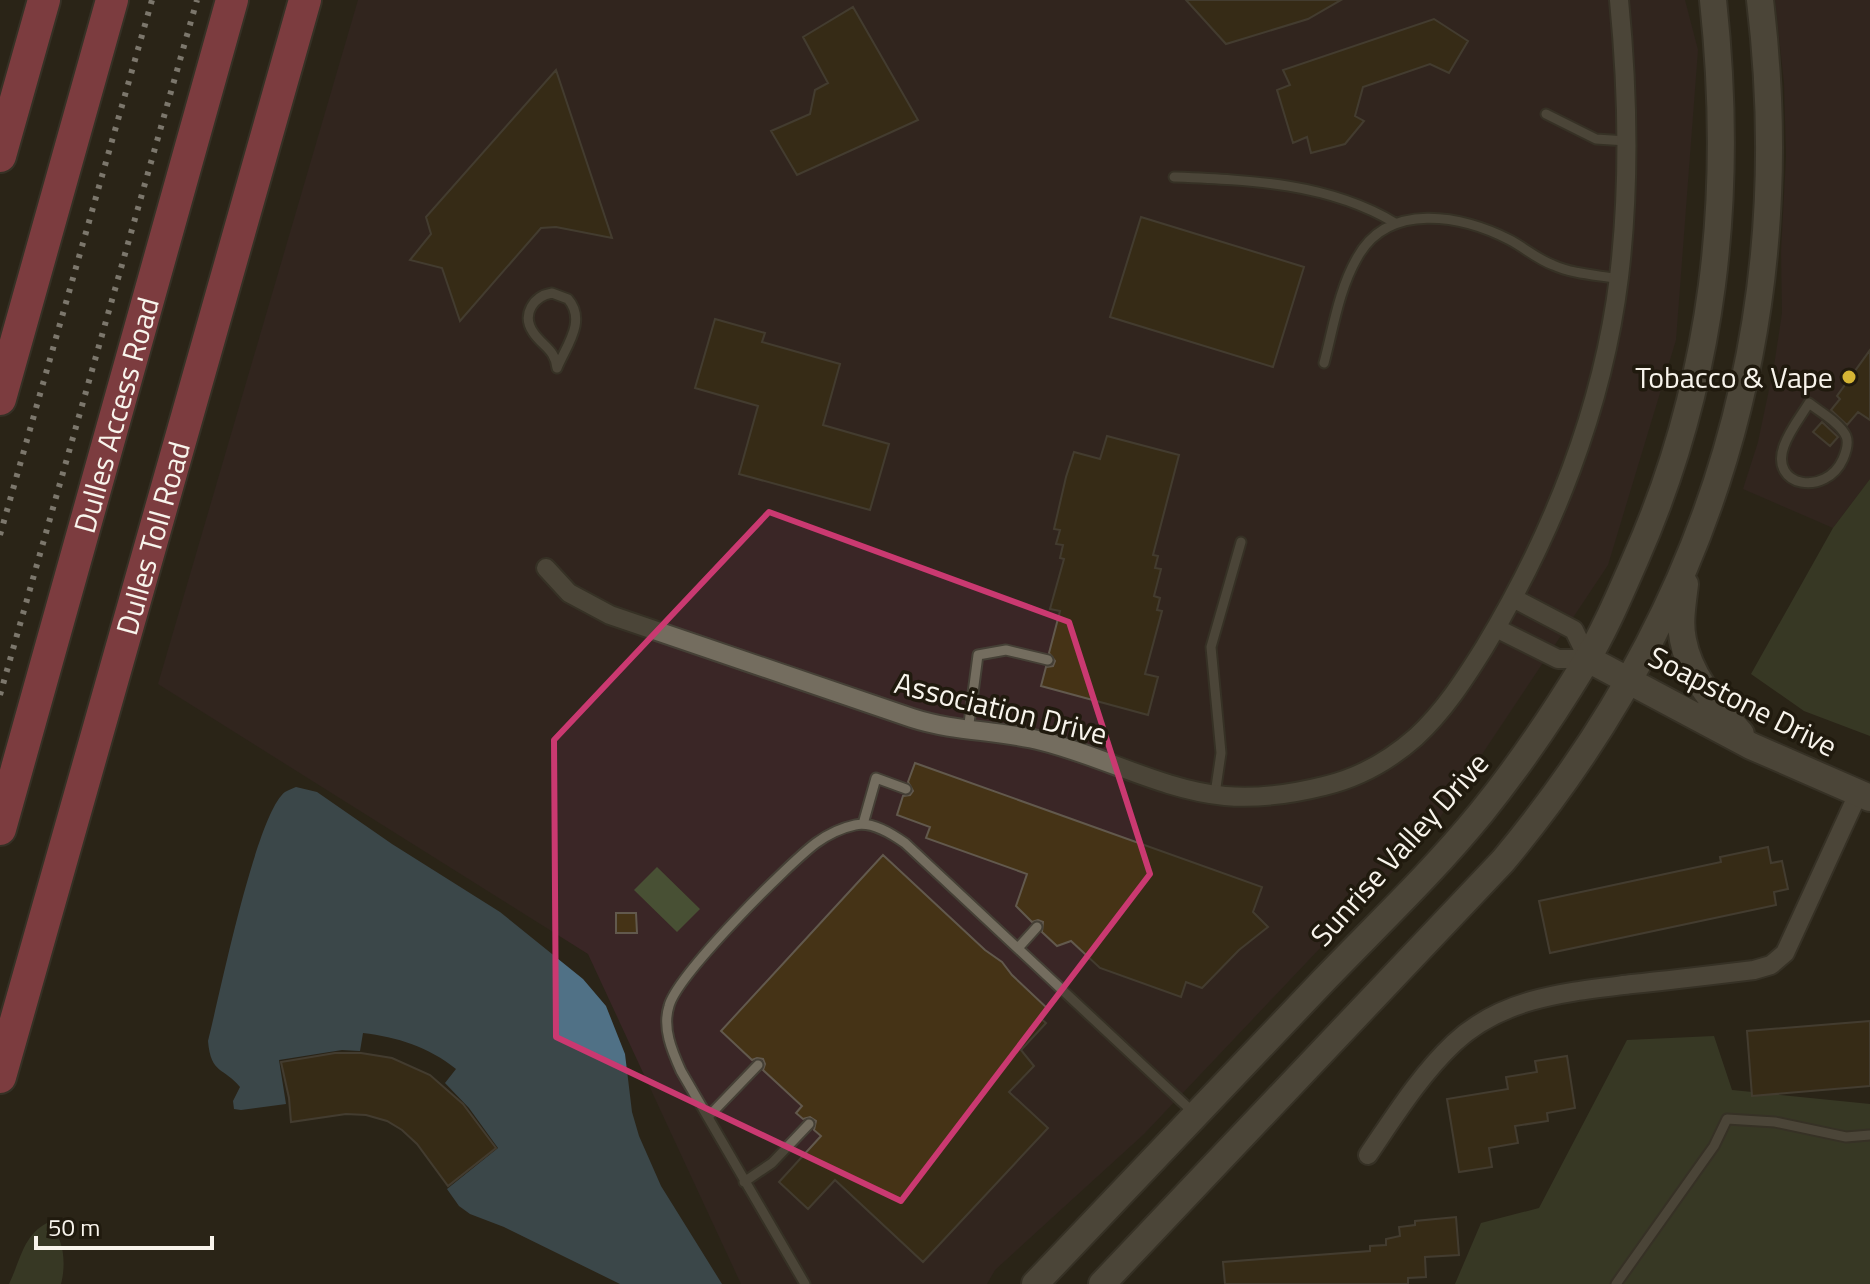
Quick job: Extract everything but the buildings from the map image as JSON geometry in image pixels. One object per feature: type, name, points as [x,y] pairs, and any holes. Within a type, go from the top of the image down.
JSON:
[{"type":"highway","points":[[0,156],[44,0]]},
{"type":"highway","points":[[0,399],[112,0]]},
{"type":"highway","name":"Dulles Access Road","points":[[0,829],[232,0]]},
{"type":"highway","name":"Dulles Toll Road","points":[[0,1077],[305,0]]},
{"type":"main road","name":"Sunrise Valley Drive","points":[[1035,1284],[1481,813],[1556,710],[1588,659],[1621,592],[1671,472],[1704,341],[1714,281],[1722,168],[1719,59],[1713,0]]},
{"type":"main road","points":[[1102,1284],[1503,861],[1557,794],[1631,681],[1686,567],[1731,437],[1759,307],[1766,245],[1770,128],[1760,0]]},
{"type":"main road","points":[[1686,567],[1682,638],[1689,662],[1704,688],[1751,746]]},
{"type":"main road","name":"Soapstone Drive","points":[[1588,659],[1751,746],[1864,796]]},
{"type":"street","name":"Association Drive","points":[[546,568],[569,593],[610,615],[912,718],[968,731],[1042,741],[1173,784],[1215,794],[1291,793],[1342,781],[1376,766],[1410,743],[1459,688],[1513,598],[1551,517],[1584,431],[1601,370],[1619,279],[1627,141],[1620,0]]},
{"type":"street","points":[[1496,628],[1558,659],[1588,659],[1574,630],[1513,598]]},
{"type":"street","points":[[1368,1155],[1411,1093],[1444,1053],[1481,1021],[1503,1010],[1556,993],[1754,970],[1771,965],[1785,953],[1864,796]]},
{"type":"lane","points":[[1546,114],[1596,139],[1627,141]]},
{"type":"lane","points":[[1174,177],[1229,179],[1324,192],[1370,208],[1395,223]]},
{"type":"lane","points":[[1324,363],[1357,257],[1372,237],[1395,223],[1422,218],[1471,224],[1512,241],[1553,266],[1619,279]]},
{"type":"lane","points":[[552,293],[568,299],[577,316],[575,328],[557,368],[550,349],[533,333],[528,321],[533,303],[552,293]]},
{"type":"lane","points":[[1809,403],[1845,433],[1848,441],[1841,464],[1833,475],[1825,480],[1804,484],[1788,474],[1781,457],[1784,445],[1809,403]]},
{"type":"lane","points":[[1215,794],[1221,753],[1211,647],[1241,542]]},
{"type":"lane","points":[[968,731],[978,655],[1006,650],[1048,660]]},
{"type":"lane","points":[[863,824],[876,778],[906,789]]},
{"type":"lane","points":[[805,1284],[681,1071],[671,1046],[667,1024],[671,999],[694,967],[796,860],[824,838],[863,824],[890,833],[917,852],[1196,1116]]},
{"type":"lane","points":[[1019,947],[1037,927]]},
{"type":"lane","points":[[708,1117],[758,1065]]},
{"type":"lane","points":[[1616,1284],[1714,1146],[1727,1119],[1775,1122],[1846,1137],[1870,1135]]},
{"type":"lane","points":[[744,1182],[772,1163],[809,1124]]},
{"type":"highlighted area","points":[[769,512],[1069,622],[1150,874],[901,1201],[556,1037],[554,740]]},
{"type":"shaded area","points":[[358,0],[1685,0],[1698,50],[1676,340],[1608,565],[1431,831],[1144,1134],[995,1270],[987,1284],[741,1284],[588,954],[158,684]]},
{"type":"shaded area","points":[[1775,0],[1870,0],[1870,479],[1833,528],[1743,489],[1758,442],[1782,313],[1781,251],[1786,157],[1784,83]]},
{"type":"green space","points":[[1870,479],[1870,736],[1804,711],[1751,674],[1833,528]]},
{"type":"green space","points":[[657,867],[700,909],[677,932],[634,890]]},
{"type":"green space","points":[[1714,1036],[1732,1090],[1870,1104],[1870,1284],[1455,1284],[1481,1223],[1539,1208],[1627,1040]]},
{"type":"green space","points":[[47,1223],[57,1235],[63,1251],[61,1284],[9,1284],[27,1242]]},
{"type":"water","points":[[296,787],[317,792],[500,912],[583,979],[606,1006],[625,1054],[632,1112],[661,1186],[722,1284],[620,1284],[504,1227],[470,1214],[459,1206],[447,1189],[498,1148],[469,1108],[445,1083],[456,1069],[412,1044],[363,1033],[360,1051],[342,1050],[279,1060],[286,1104],[234,1109],[233,1101],[240,1087],[215,1065],[208,1041],[262,834],[274,807],[285,792]]},
{"type":"railway","points":[[0,535],[152,0]]},
{"type":"railway","points":[[0,695],[197,0]]},
{"type":"place","name":"Tobacco & Vape","points":[[1849,377]]}]
